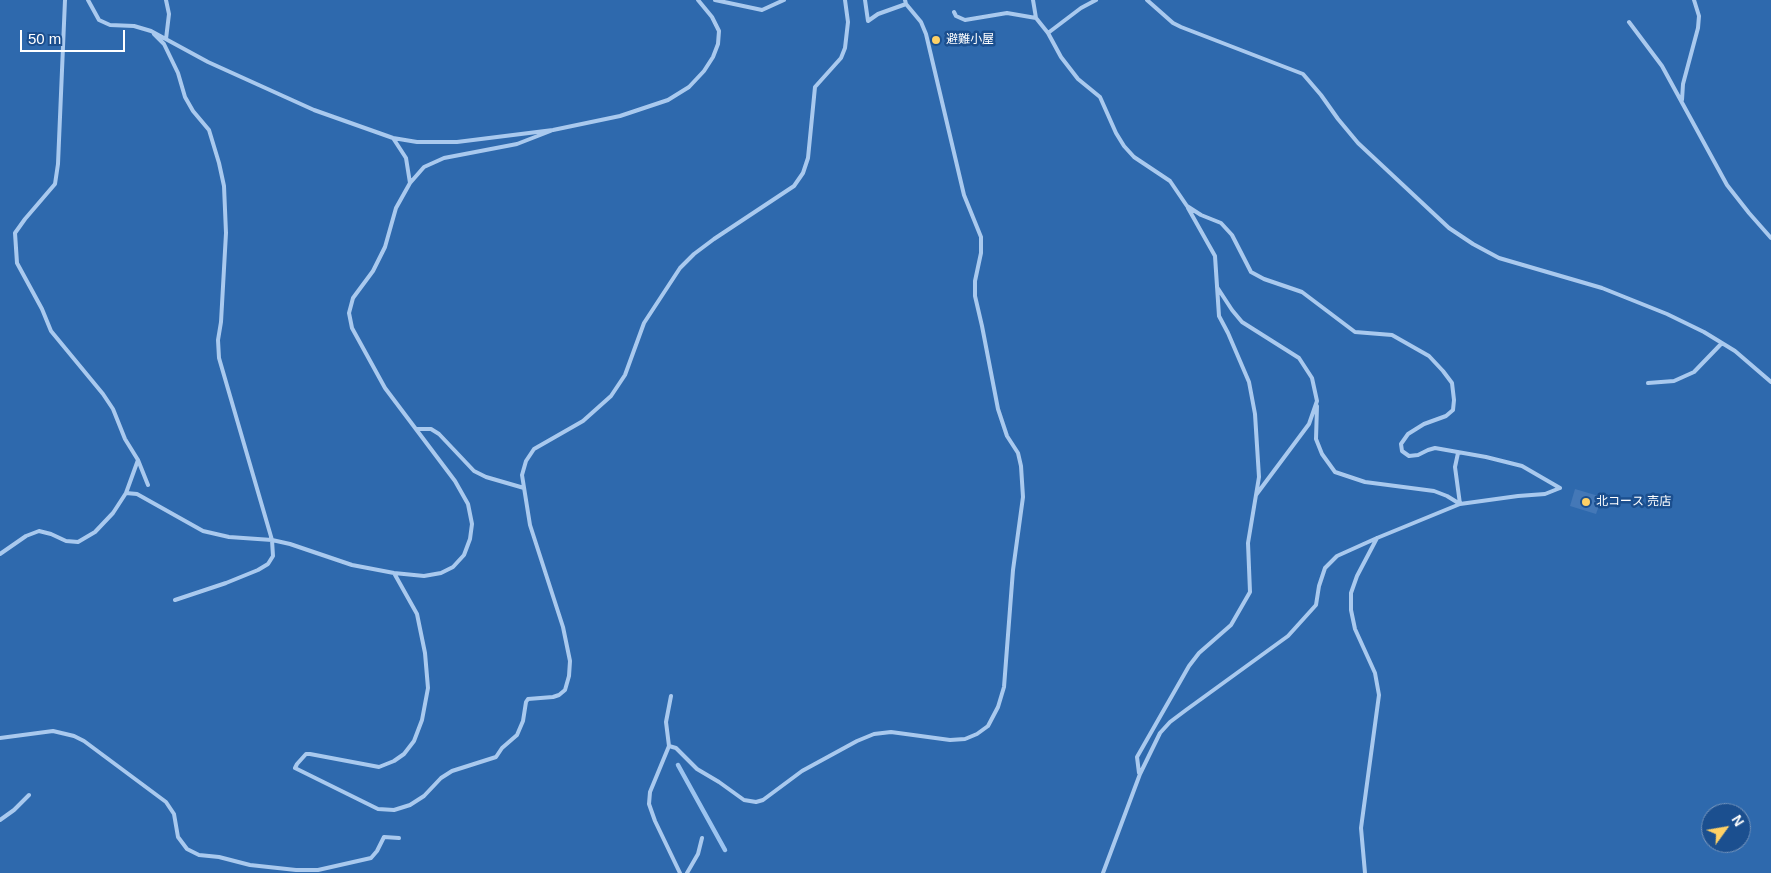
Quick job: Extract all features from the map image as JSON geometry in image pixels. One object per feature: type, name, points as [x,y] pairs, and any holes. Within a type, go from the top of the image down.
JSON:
[{"type":"lane","points":[[65,0],[56,184],[30,212],[15,232],[16,263],[42,309],[51,331],[103,394],[112,409],[125,439],[138,460],[148,485]]},
{"type":"lane","points":[[88,0],[99,20],[104,23],[134,26],[151,31],[208,62],[314,110],[393,138],[417,142],[457,142],[553,130],[634,112],[668,100],[689,87],[709,64],[718,44],[719,31],[712,17],[698,0]]},
{"type":"lane","points":[[166,0],[169,14],[166,38]]},
{"type":"lane","points":[[715,0],[762,10],[784,0]]},
{"type":"lane","points":[[394,573],[417,614],[425,654],[428,688],[422,720],[414,741],[404,754],[394,761],[379,766],[306,754],[295,768],[378,809],[394,810],[410,805],[424,796],[441,778],[452,771],[496,758],[502,748],[516,735],[523,722],[528,699],[553,697],[560,695],[565,690],[570,661],[565,636],[530,525],[522,474],[526,461],[534,449],[583,421],[600,408],[611,396],[625,376],[644,323],[680,268],[694,254],[714,239],[794,186],[808,158],[815,88],[841,58],[845,48],[848,22],[845,0]]},
{"type":"lane","points":[[669,746],[676,748],[697,769],[744,800],[756,802],[764,800],[802,771],[857,740],[874,734],[891,732],[950,740],[965,739],[977,734],[988,726],[998,707],[1004,688],[1014,570],[1023,497],[1021,466],[1018,453],[1007,436],[998,409],[975,296],[975,281],[981,253],[981,237],[964,195],[926,34],[921,22],[905,2],[868,20],[865,0]]},
{"type":"lane","points":[[1033,0],[1036,18],[1048,32],[1061,57],[1078,79],[1100,97],[1116,134],[1124,146],[1134,157],[1170,180],[1215,256],[1219,316],[1249,382],[1255,414],[1258,477],[1248,542],[1250,592],[1231,624],[1199,653],[1186,671],[1137,757],[1140,774]]},
{"type":"lane","points":[[1048,32],[1081,8],[1096,0]]},
{"type":"lane","points":[[1148,0],[1173,23],[1181,27],[1303,74],[1358,143],[1449,228],[1473,244],[1498,258],[1602,288],[1659,310],[1704,332],[1735,351],[1771,382]]},
{"type":"lane","points":[[1682,101],[1683,84],[1698,28],[1699,16],[1694,0]]},
{"type":"lane","points":[[954,12],[956,16],[966,20],[1006,13],[1036,18]]},
{"type":"lane","points":[[1630,22],[1662,66],[1727,186],[1771,238]]},
{"type":"lane","points":[[151,31],[164,44],[178,73],[185,97],[193,111],[209,130],[219,163],[224,186],[226,233],[221,322],[218,340],[220,358],[272,540],[273,556],[268,564],[226,583],[175,600]]},
{"type":"lane","points":[[126,493],[137,494],[203,531],[230,537],[272,540],[290,544],[352,565],[394,573],[424,576],[441,573],[453,567],[464,555],[470,539],[472,524],[468,504],[455,481],[385,388],[352,328],[348,313],[353,298],[373,271],[385,247],[396,208],[410,183],[424,167],[444,158],[517,144],[553,130]]},
{"type":"lane","points":[[393,138],[406,158],[410,183]]},
{"type":"lane","points":[[1103,873],[1140,774],[1160,733],[1170,722],[1288,636],[1316,605],[1319,586],[1325,568],[1337,556],[1460,504],[1544,494],[1560,488],[1522,466],[1486,457],[1435,448],[1418,455],[1409,456],[1402,451],[1402,444],[1408,434],[1424,424],[1446,416],[1453,410],[1452,383],[1443,371],[1429,356],[1392,335],[1355,332],[1302,292],[1264,279],[1251,272],[1232,235],[1221,223],[1200,215],[1187,206]]},
{"type":"lane","points":[[1216,285],[1242,322],[1299,358],[1312,378],[1317,401],[1316,439],[1322,454],[1335,472],[1365,482],[1434,491],[1460,504]]},
{"type":"lane","points":[[1648,383],[1674,381],[1689,375],[1722,343]]},
{"type":"lane","points":[[1254,497],[1309,424],[1317,401]]},
{"type":"lane","points":[[416,429],[431,429],[446,439],[474,471],[486,477],[524,488]]},
{"type":"lane","points":[[1458,453],[1455,467],[1460,504]]},
{"type":"lane","points":[[0,554],[26,536],[39,532],[51,534],[66,541],[78,542],[95,532],[113,513],[126,493],[138,460]]},
{"type":"lane","points":[[1364,873],[1361,828],[1379,695],[1376,673],[1355,629],[1351,610],[1351,594],[1357,576],[1377,538]]},
{"type":"lane","points":[[670,696],[666,722],[669,746],[650,792],[649,804],[680,873]]},
{"type":"lane","points":[[0,738],[53,731],[74,736],[84,741],[166,802],[174,814],[178,836],[187,849],[199,855],[296,870],[318,870],[371,858],[384,837],[399,838]]},
{"type":"lane","points":[[0,820],[14,810],[29,795]]},
{"type":"lane","points":[[688,873],[698,854],[702,838]]},
{"type":"shaded area","points":[[0,0],[1771,0],[1771,873],[0,873]]},
{"type":"building","name":"北コース 売店","points":[[1575,489],[1602,497],[1596,514],[1570,506]]},
{"type":"waterway","points":[[678,765],[725,850]]},
{"type":"place","name":"避難小屋","points":[[936,40]]},
{"type":"place","name":"北コース 売店","points":[[1586,502]]}]
